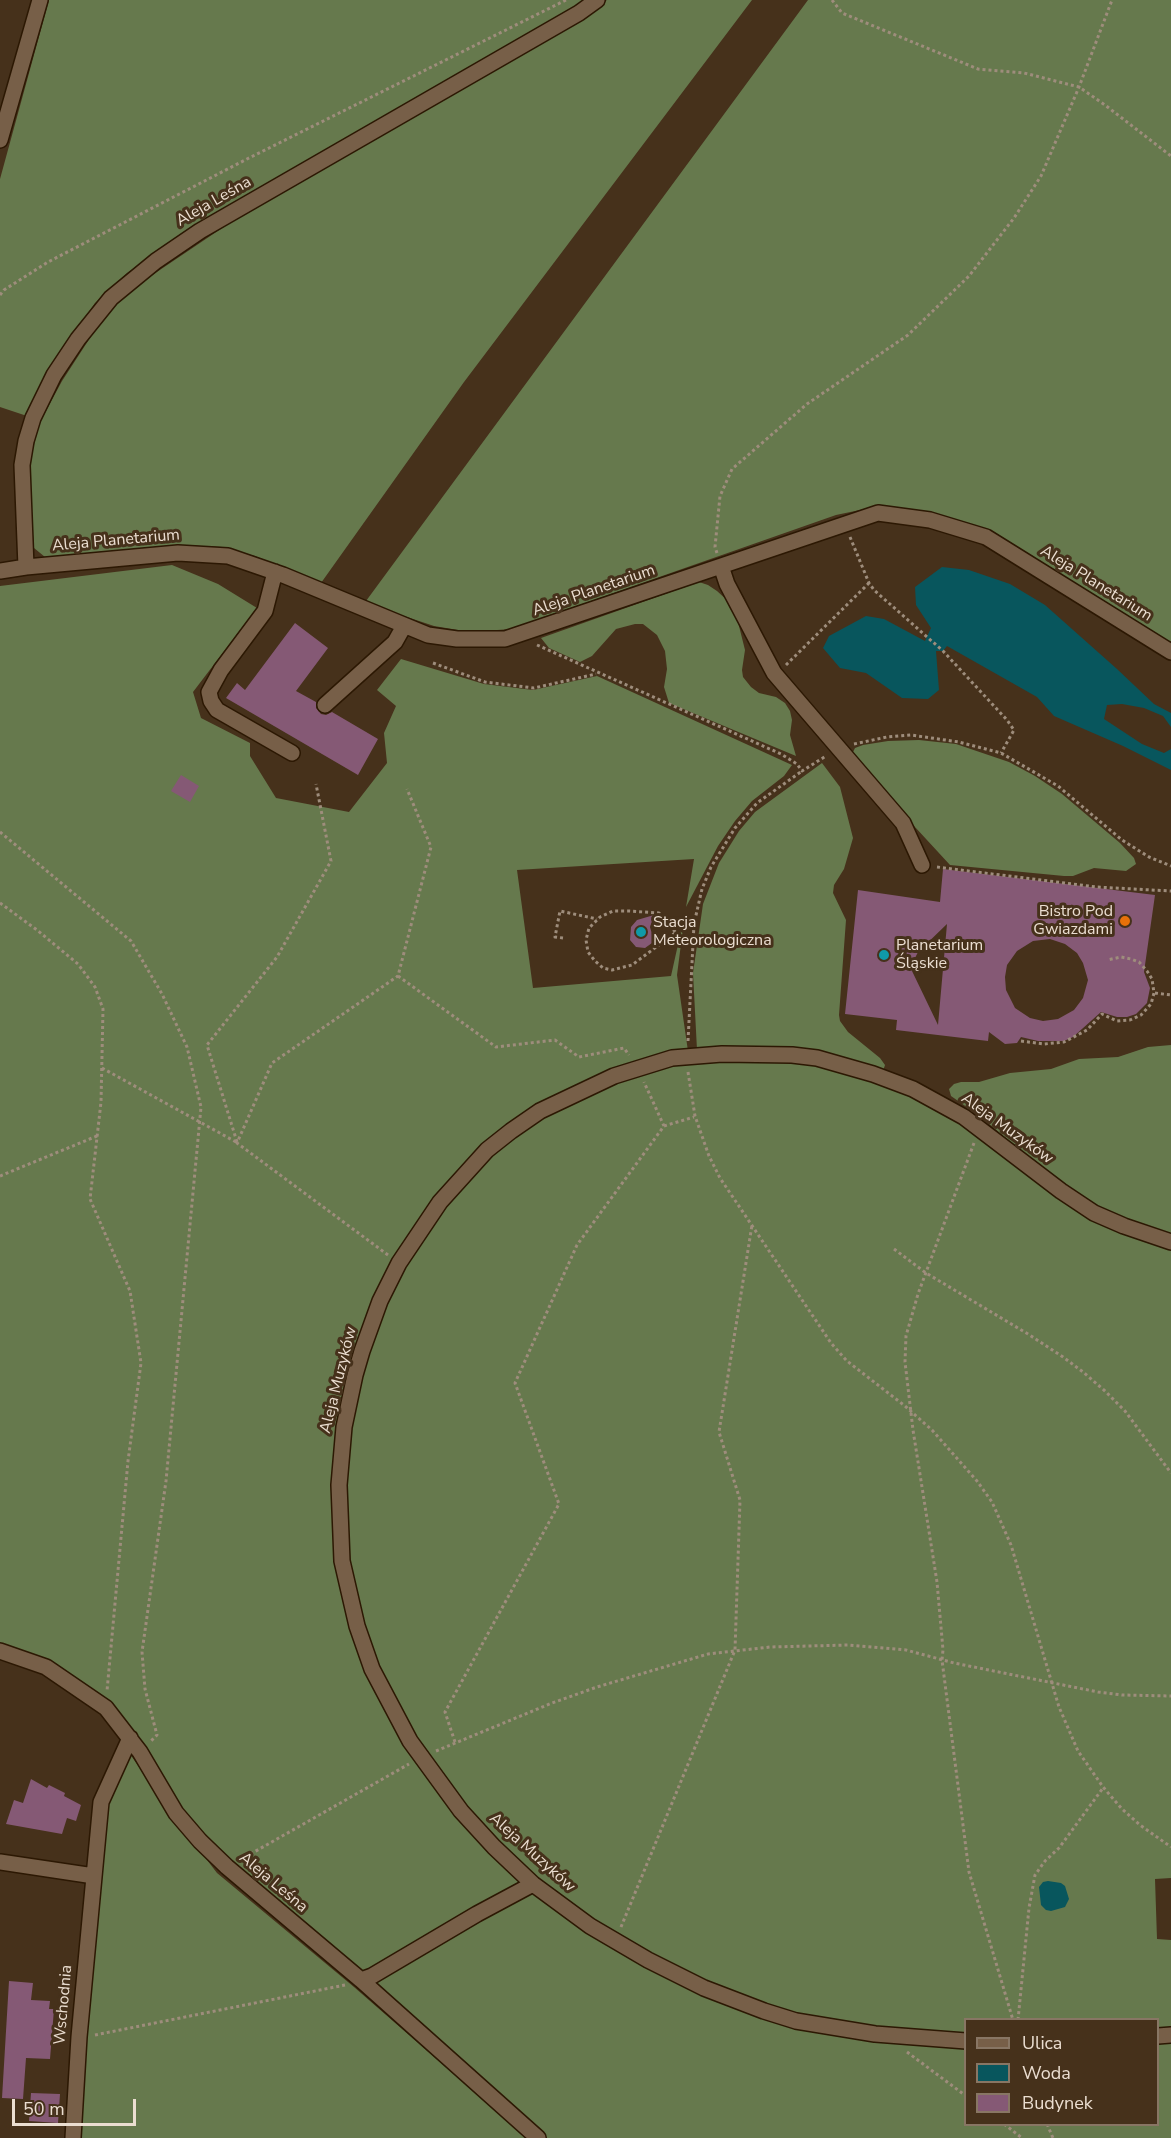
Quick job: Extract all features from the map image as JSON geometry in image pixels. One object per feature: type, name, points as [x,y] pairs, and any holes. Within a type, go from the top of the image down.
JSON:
[{"type":"street","points":[[0,140],[40,0]]},
{"type":"street","name":"Aleja Leśna","points":[[26,567],[22,465],[33,418],[54,375],[78,339],[111,298],[156,261],[200,231],[579,13],[597,0]]},
{"type":"street","name":"Aleja Planetarium","points":[[0,571],[178,553],[228,556],[275,572],[428,634],[457,639],[505,639],[878,513],[930,520],[986,537],[1171,652]]},
{"type":"street","points":[[721,566],[727,584],[774,673],[903,823],[922,866]]},
{"type":"street","points":[[275,572],[265,611],[221,670],[209,692],[211,701],[217,710],[292,753]]},
{"type":"street","points":[[325,705],[395,642],[404,626]]},
{"type":"street","name":"Aleja Muzyków","points":[[964,2041],[899,2037],[796,2021],[764,2011],[676,1975],[615,1942],[534,1884],[477,1829],[421,1758],[389,1703],[365,1649],[346,1583],[340,1541],[340,1457],[348,1410],[365,1342],[380,1301],[399,1263],[440,1202],[473,1164],[498,1140],[540,1111],[614,1076],[672,1058],[687,1056],[762,1053],[817,1058],[873,1074],[913,1089],[980,1127],[1071,1199],[1094,1213],[1171,1242]]},
{"type":"street","name":"Aleja Leśna","points":[[0,1651],[46,1668],[106,1708],[140,1752],[176,1813],[200,1841],[227,1867],[361,1980],[538,2138]]},
{"type":"street","name":"Wschodnia","points":[[73,2138],[79,2037],[101,1802],[130,1738]]},
{"type":"street","points":[[0,1862],[94,1876]]},
{"type":"street","points":[[361,1980],[372,1976],[477,1914],[534,1884]]},
{"type":"path","points":[[0,295],[4,290],[48,262],[247,159],[566,0]]},
{"type":"path","points":[[831,0],[842,13],[978,69],[1024,73],[1078,87],[1171,156]]},
{"type":"path","points":[[721,566],[715,547],[717,518],[720,496],[732,469],[807,404],[908,335],[969,276],[1014,218],[1041,176],[1112,0]]},
{"type":"path","points":[[845,525],[874,590],[943,651],[1014,730],[1001,753]]},
{"type":"path","points":[[774,673],[782,669],[869,583]]},
{"type":"path","points":[[433,663],[485,682],[534,688],[597,673]]},
{"type":"path","points":[[802,771],[757,803],[730,835],[711,867],[702,889],[692,943],[687,1056],[695,1116],[709,1156],[720,1178],[831,1343],[847,1361],[911,1412],[944,1443],[977,1481],[1000,1515],[1016,1560],[1052,1683],[1073,1741],[1089,1769],[1103,1787],[1140,1825],[1171,1846]]},
{"type":"path","points":[[237,1143],[207,1045],[278,957],[331,861],[316,784]]},
{"type":"path","points":[[237,1143],[272,1063],[398,976],[431,847],[407,789]]},
{"type":"path","points":[[0,832],[131,940],[162,994],[187,1047],[201,1107],[166,1481],[142,1652],[144,1689],[158,1736],[140,1752]]},
{"type":"path","points":[[922,866],[1096,887],[1171,891]]},
{"type":"path","points":[[0,903],[78,964],[95,987],[104,1009],[97,1136],[90,1199],[130,1291],[141,1363],[128,1461],[106,1708]]},
{"type":"path","points":[[563,938],[555,937],[560,911],[597,919]]},
{"type":"path","points":[[675,933],[632,965],[612,970],[603,968],[595,962],[588,952],[586,940],[589,928],[597,919],[613,911],[659,913],[683,941],[692,943]]},
{"type":"path","points":[[1021,1041],[1055,1044],[1073,1040],[1087,1030],[1102,1014],[1117,1021],[1130,1020],[1145,1011],[1151,1004],[1154,993],[1152,979],[1139,962],[1121,957],[1107,960]]},
{"type":"path","points":[[398,976],[496,1047],[555,1040],[579,1057],[624,1048],[637,1069],[664,1126]]},
{"type":"path","points":[[1154,993],[1171,995]]},
{"type":"path","points":[[102,1068],[237,1143],[399,1263]]},
{"type":"path","points":[[455,1742],[445,1712],[559,1504],[515,1383],[578,1245],[664,1126],[695,1116]]},
{"type":"path","points":[[980,1127],[910,1319],[904,1350],[911,1412],[937,1582],[942,1660],[969,1872],[1013,2018]]},
{"type":"path","points":[[0,1176],[97,1136]]},
{"type":"path","points":[[615,1942],[735,1650],[741,1500],[719,1432],[752,1225]]},
{"type":"path","points":[[894,1249],[926,1273],[1028,1334],[1077,1367],[1125,1411],[1171,1473]]},
{"type":"path","points":[[227,1867],[421,1758],[455,1742],[597,1687],[708,1654],[770,1647],[848,1645],[906,1650],[942,1660],[1052,1683],[1122,1695],[1171,1696]]},
{"type":"path","points":[[1018,2018],[1029,1908],[1035,1875],[1059,1848],[1103,1787]]},
{"type":"path","points":[[79,2037],[343,1986],[361,1980]]},
{"type":"path","points":[[899,2037],[901,2047],[964,2094]]},
{"type":"path","points":[[1007,2126],[1022,2138]]},
{"type":"green space","points":[[49,0],[586,0],[458,77],[201,221],[127,273],[95,303],[48,372],[27,416],[0,407],[0,179]]},
{"type":"green space","points":[[607,0],[752,0],[464,382],[321,583],[255,556],[222,547],[180,545],[45,557],[34,548],[29,483],[32,452],[40,422],[62,381],[99,324],[116,304],[136,286],[234,220],[580,19]]},
{"type":"green space","points":[[808,0],[1171,0],[1171,641],[1169,642],[988,535],[879,506],[836,515],[511,629],[470,632],[434,626],[366,601]]},
{"type":"green space","points":[[172,565],[218,584],[257,608],[193,692],[201,718],[250,743],[250,756],[276,798],[349,812],[387,763],[384,733],[396,706],[377,690],[401,659],[484,684],[533,690],[597,676],[792,765],[784,776],[752,801],[735,821],[718,846],[686,907],[694,859],[517,870],[533,988],[671,976],[685,913],[677,975],[689,1058],[801,1060],[853,1072],[939,1107],[1068,1199],[1171,1245],[1171,1878],[1155,1879],[1157,1939],[1171,1940],[1171,2138],[540,2138],[227,1871],[109,1709],[41,1665],[0,1651],[0,586]]},
{"type":"green space","points":[[699,582],[717,591],[729,602],[737,618],[745,650],[743,677],[759,693],[776,697],[785,703],[790,711],[792,720],[790,735],[796,756],[669,703],[664,687],[667,669],[665,651],[657,635],[643,624],[616,629],[592,656],[580,662],[549,648],[541,638]]},
{"type":"green space","points":[[919,740],[956,744],[1009,762],[1035,776],[1062,794],[1120,843],[1134,858],[1136,864],[1126,871],[1094,868],[1073,876],[950,865],[852,754],[855,748],[863,745]]},
{"type":"green space","points":[[822,763],[840,787],[853,838],[844,869],[834,885],[833,893],[846,920],[840,1021],[848,1032],[880,1058],[885,1065],[883,1071],[812,1053],[764,1046],[697,1050],[693,973],[703,904],[719,863],[739,831],[755,812]]},
{"type":"green space","points":[[1171,1045],[1171,1238],[1097,1208],[951,1096],[949,1089],[961,1082],[979,1082],[1010,1073],[1051,1069],[1079,1059],[1118,1057],[1148,1047]]},
{"type":"green space","points":[[130,1754],[217,1873],[354,1987],[527,2138],[80,2138],[106,1806]]},
{"type":"water","points":[[942,567],[969,570],[1010,584],[1045,605],[1154,704],[1171,713],[1171,727],[1163,716],[1144,708],[1122,704],[1107,705],[1104,719],[1142,744],[1164,753],[1171,749],[1171,770],[1054,716],[1037,697],[947,646],[943,651],[936,651],[939,690],[928,699],[902,698],[866,673],[840,668],[823,648],[829,636],[866,616],[884,619],[925,641],[931,628],[916,605],[915,587]]},
{"type":"water","points":[[1048,1881],[1065,1886],[1069,1899],[1065,1907],[1051,1911],[1041,1905],[1039,1887],[1043,1882]]},
{"type":"building","points":[[295,623],[328,648],[296,691],[316,702],[316,708],[321,714],[326,715],[332,712],[378,739],[358,775],[226,698],[237,683],[245,690]]},
{"type":"building","points":[[181,775],[199,786],[190,802],[171,791]]},
{"type":"building","name":"Planetarium Śląskie","points":[[943,869],[1155,895],[1144,972],[1150,988],[1147,1003],[1136,1014],[1127,1017],[1117,1017],[1101,1012],[1073,1037],[1064,1041],[1038,1041],[1021,1037],[1017,1043],[1005,1044],[989,1032],[988,1041],[896,1030],[897,1020],[845,1014],[858,890],[940,902]],"holes":[[[947,924],[938,1025],[912,971],[918,952]],[[1050,939],[1065,944],[1077,953],[1088,980],[1083,998],[1074,1010],[1058,1019],[1043,1021],[1030,1018],[1015,1008],[1006,990],[1005,977],[1007,965],[1017,951],[1033,941]]]},
{"type":"building","name":"Stacja Meteorologiczna","points":[[654,915],[650,927],[652,943],[645,948],[636,947],[630,940],[631,927],[637,920]]},
{"type":"building","points":[[31,1779],[47,1788],[49,1785],[65,1793],[64,1796],[81,1805],[76,1821],[67,1818],[62,1834],[6,1824],[14,1800],[23,1803]]},
{"type":"building","points":[[9,1981],[33,1983],[31,2000],[50,2001],[49,2009],[54,2009],[50,2059],[26,2058],[23,2099],[2,2098]]},
{"type":"building","points":[[31,2093],[60,2094],[58,2123],[29,2121]]},
{"type":"place","name":"Bistro Pod Gwiazdami","points":[[1125,921]]},
{"type":"place","name":"Stacja Meteorologiczna","points":[[641,932]]},
{"type":"place","name":"Planetarium Śląskie","points":[[884,955]]}]
